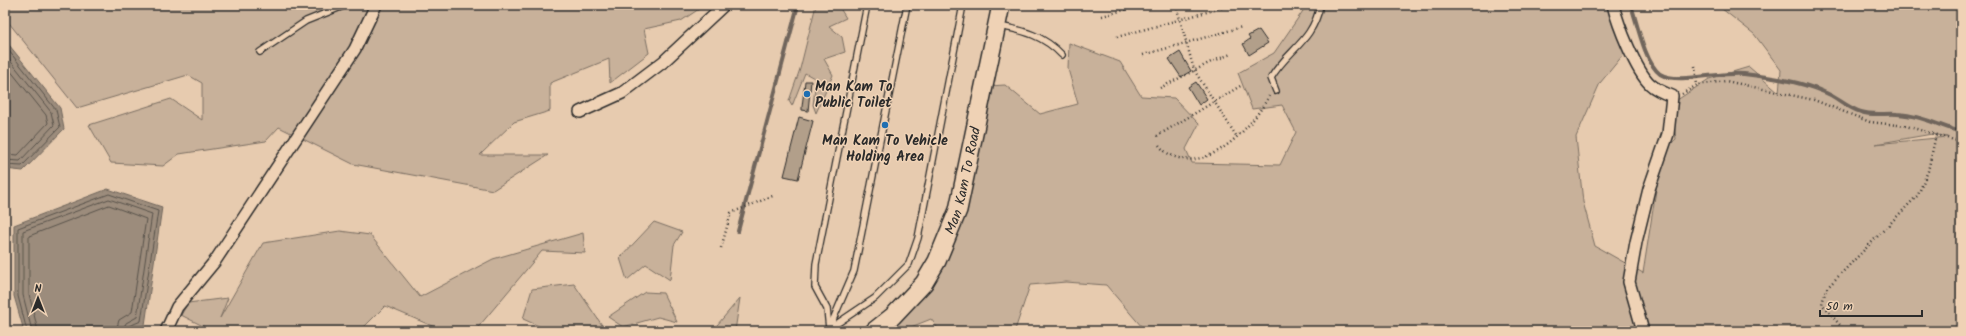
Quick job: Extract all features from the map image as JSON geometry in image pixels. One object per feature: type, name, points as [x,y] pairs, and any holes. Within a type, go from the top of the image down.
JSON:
[{"type":"main road","name":"Man Kam To Road","points":[[874,331],[893,316],[924,283],[937,262],[958,210],[998,26],[1001,5]]},
{"type":"street","points":[[166,331],[177,307],[215,261],[356,49],[376,5]]},
{"type":"street","points":[[580,112],[622,93],[663,62],[724,5]]},
{"type":"street","points":[[1613,5],[1617,22],[1643,75],[1650,85],[1660,92],[1672,96],[1668,134],[1649,189],[1636,242],[1630,282],[1643,331]]},
{"type":"lane","points":[[260,52],[306,21],[346,5]]},
{"type":"lane","points":[[829,330],[827,309],[815,286],[816,264],[867,5]]},
{"type":"lane","points":[[829,330],[854,271],[907,5]]},
{"type":"lane","points":[[829,330],[875,298],[910,264],[918,238],[963,5]]},
{"type":"lane","points":[[1275,89],[1271,78],[1276,69],[1305,40],[1314,25],[1320,5]]},
{"type":"lane","points":[[998,26],[1019,29],[1036,35],[1053,46],[1062,56]]},
{"type":"path","points":[[1102,16],[1143,5]]},
{"type":"path","points":[[1176,5],[1194,70],[1237,137]]},
{"type":"path","points":[[1117,37],[1232,5]]},
{"type":"path","points":[[1143,55],[1242,27]]},
{"type":"path","points":[[1160,88],[1194,70],[1231,54]]},
{"type":"path","points":[[1695,66],[1697,85]]},
{"type":"path","points":[[1672,96],[1688,91],[1697,85],[1726,80],[1814,100],[1870,122],[1906,126],[1961,142]]},
{"type":"path","points":[[1157,136],[1242,85]]},
{"type":"path","points":[[1159,145],[1163,151],[1173,157],[1188,161],[1199,159],[1215,152],[1231,143],[1237,137],[1261,110],[1275,89]]},
{"type":"path","points":[[1845,331],[1822,304],[1826,289],[1918,195],[1928,171],[1936,135]]},
{"type":"path","points":[[721,248],[731,213],[775,195]]},
{"type":"shaded area","points":[[5,5],[705,5],[681,21],[644,29],[649,53],[610,83],[609,59],[550,83],[550,111],[514,122],[480,155],[548,155],[493,190],[353,164],[279,127],[266,141],[179,154],[163,166],[111,163],[89,125],[171,99],[202,120],[202,83],[188,75],[77,108],[5,18]]},
{"type":"shaded area","points":[[816,5],[838,5],[846,18],[829,26],[842,37],[845,52],[824,59],[833,75],[816,113],[813,105],[816,79],[805,73],[792,106],[789,101],[800,69]]},
{"type":"shaded area","points":[[1307,5],[1618,5],[1628,49],[1600,83],[1576,137],[1583,202],[1595,246],[1643,273],[1662,152],[1676,139],[1671,104],[1709,79],[1749,67],[1779,93],[1781,70],[1754,34],[1717,5],[1961,5],[1961,140],[1955,139],[1961,141],[1961,331],[1144,331],[1106,285],[1066,282],[1030,285],[1015,330],[1017,331],[940,331],[931,319],[901,331],[895,321],[943,265],[989,86],[1005,85],[1040,114],[1078,104],[1068,69],[1069,43],[1120,62],[1141,96],[1174,98],[1199,124],[1186,149],[1192,163],[1280,165],[1296,132],[1282,105],[1252,109],[1238,73],[1274,53]],"holes":[[[1932,134],[1947,137],[1875,144]]]},
{"type":"shaded area","points":[[654,222],[682,232],[674,245],[670,280],[646,264],[627,280],[620,258]]},
{"type":"shaded area","points":[[340,231],[370,235],[420,297],[493,259],[583,233],[585,253],[542,251],[475,331],[444,331],[385,306],[360,331],[199,331],[205,327],[181,315],[188,303],[228,298],[220,318],[263,243]]},
{"type":"shaded area","points":[[574,284],[606,331],[550,331],[523,319],[532,289]]},
{"type":"shaded area","points":[[645,292],[663,293],[677,322],[658,317],[623,327],[608,317]]},
{"type":"shaded area","points":[[740,298],[735,331],[712,331]]},
{"type":"water","points":[[5,40],[60,108],[64,129],[23,171],[5,169]]},
{"type":"water","points":[[108,189],[162,207],[145,325],[125,331],[24,331],[14,296],[14,225]]},
{"type":"building","points":[[1259,30],[1268,43],[1249,55],[1243,44],[1250,39],[1248,36]]},
{"type":"building","points":[[1180,52],[1191,71],[1181,77],[1169,59]]},
{"type":"building","name":"Man Kam To Public Toilet","points":[[805,81],[811,81],[808,111],[802,110]]},
{"type":"building","points":[[1196,82],[1207,99],[1199,105],[1188,87]]},
{"type":"building","points":[[799,117],[813,121],[798,179],[784,176]]},
{"type":"waterway","points":[[738,231],[798,5]]},
{"type":"waterway","points":[[1631,5],[1646,52],[1655,69],[1660,74],[1677,78],[1744,74],[1784,80],[1805,85],[1824,92],[1851,108],[1861,112],[1870,114],[1897,114],[1914,116],[1961,132]]},
{"type":"place","name":"Man Kam To Public Toilet","points":[[807,94]]},
{"type":"place","name":"Man Kam To Vehicle Holding Area","points":[[885,125]]}]
